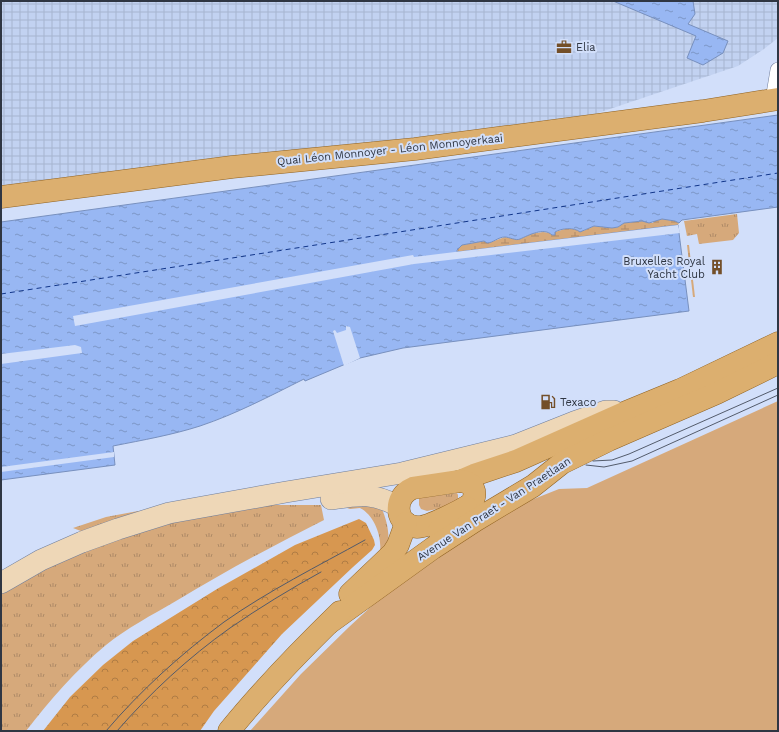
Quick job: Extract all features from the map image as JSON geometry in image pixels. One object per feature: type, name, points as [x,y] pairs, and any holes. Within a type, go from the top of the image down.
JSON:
[{"type":"main road","name":"Quai Léon Monnoyer - Léon Monnoyerkaai","points":[[1,197],[232,167],[415,149],[775,100]]},
{"type":"main road","name":"Avenue Van Praet - Van Praetlaan","points":[[329,623],[351,592],[393,553],[398,545],[402,514],[400,500],[408,491],[413,488],[455,482],[516,461],[680,390],[778,343]]},
{"type":"main road","name":"Avenue Van Praet - Van Praetlaan","points":[[329,623],[433,548],[533,486],[562,463],[609,440],[717,393],[778,363]]},
{"type":"main road","points":[[1,583],[41,560],[94,537],[169,513],[402,473],[516,445],[558,427],[606,411],[624,413]]},
{"type":"main road","points":[[232,501],[316,500],[368,495],[379,497],[402,514],[411,526],[423,526],[470,503],[562,463]]},
{"type":"main road","points":[[402,473],[455,482],[466,482],[474,489],[475,494],[470,503]]},
{"type":"main road","name":"Avenue Van Praet - Van Praetlaan","points":[[229,731],[269,684],[362,591],[443,529],[470,503]]},
{"type":"street","points":[[775,100],[778,70]]},
{"type":"shaded area","points":[[1,1],[778,1],[778,38],[738,66],[595,114],[1,193]]},
{"type":"green space","points":[[737,214],[739,233],[733,240],[699,244],[697,234],[687,236],[684,221]]},
{"type":"green space","points":[[662,219],[679,223],[678,225],[457,252],[458,248],[462,245],[484,241],[491,242],[505,237],[520,239],[530,234],[543,232],[555,235],[555,232],[565,229],[583,231],[594,226],[612,228],[618,227],[624,223],[642,221],[653,223],[654,221]]},
{"type":"green space","points":[[687,245],[689,245],[695,297],[693,297]]},
{"type":"green space","points":[[778,401],[778,731],[250,731],[301,674],[376,602],[506,510],[559,489],[587,488]]},
{"type":"green space","points":[[457,493],[458,501],[453,506],[427,511],[421,509],[419,505],[419,498]]},
{"type":"green space","points":[[367,500],[381,507],[386,520],[388,545],[380,551],[380,539],[376,526],[365,511],[360,508],[350,509],[344,507]]},
{"type":"green space","points":[[263,505],[321,505],[324,520],[231,569],[122,633],[106,645],[74,675],[26,731],[1,731],[1,592],[34,570],[156,523]]},
{"type":"green space","points":[[138,511],[139,514],[86,533],[73,528],[106,517]]},
{"type":"green space","points":[[359,519],[366,523],[374,540],[375,545],[372,550],[282,634],[214,711],[200,731],[43,731],[70,697],[103,665],[133,641],[217,589],[295,545]]},
{"type":"water","points":[[613,1],[693,1],[695,14],[688,24],[728,41],[723,53],[703,65],[687,58],[696,36]]},
{"type":"water","points":[[778,115],[778,207],[682,220],[679,223],[662,219],[649,223],[642,221],[624,223],[618,227],[612,228],[594,226],[580,232],[575,229],[564,229],[555,232],[555,235],[541,232],[518,239],[505,237],[489,243],[484,241],[462,245],[457,250],[457,252],[678,225],[689,311],[403,348],[360,358],[305,381],[304,379],[227,416],[200,426],[113,446],[115,465],[1,480],[1,222]]},
{"type":"pier","points":[[678,225],[680,233],[414,264],[75,326],[73,316],[413,255],[414,257]]},
{"type":"pier","points":[[346,326],[350,327],[360,358],[344,366],[333,331],[335,330],[337,333],[346,330]]},
{"type":"pier","points":[[75,345],[81,347],[82,353],[1,364],[1,354]]},
{"type":"pier","points":[[114,452],[114,457],[1,472],[1,467]]},
{"type":"ferry route","points":[[1,294],[778,173]]},
{"type":"tram line","points":[[593,461],[612,460],[629,454],[778,388]]},
{"type":"tram line","points":[[586,465],[604,467],[632,461],[778,395]]},
{"type":"tram line","points":[[106,731],[133,701],[162,673],[224,622],[276,589],[365,540]]},
{"type":"tram line","points":[[117,731],[170,676],[215,639],[263,606],[321,572]]},
{"type":"place","name":"Elia","points":[[564,47]]},
{"type":"place","name":"Bruxelles Royal Yacht Club","points":[[717,267]]},
{"type":"place","name":"Texaco","points":[[548,402]]}]
